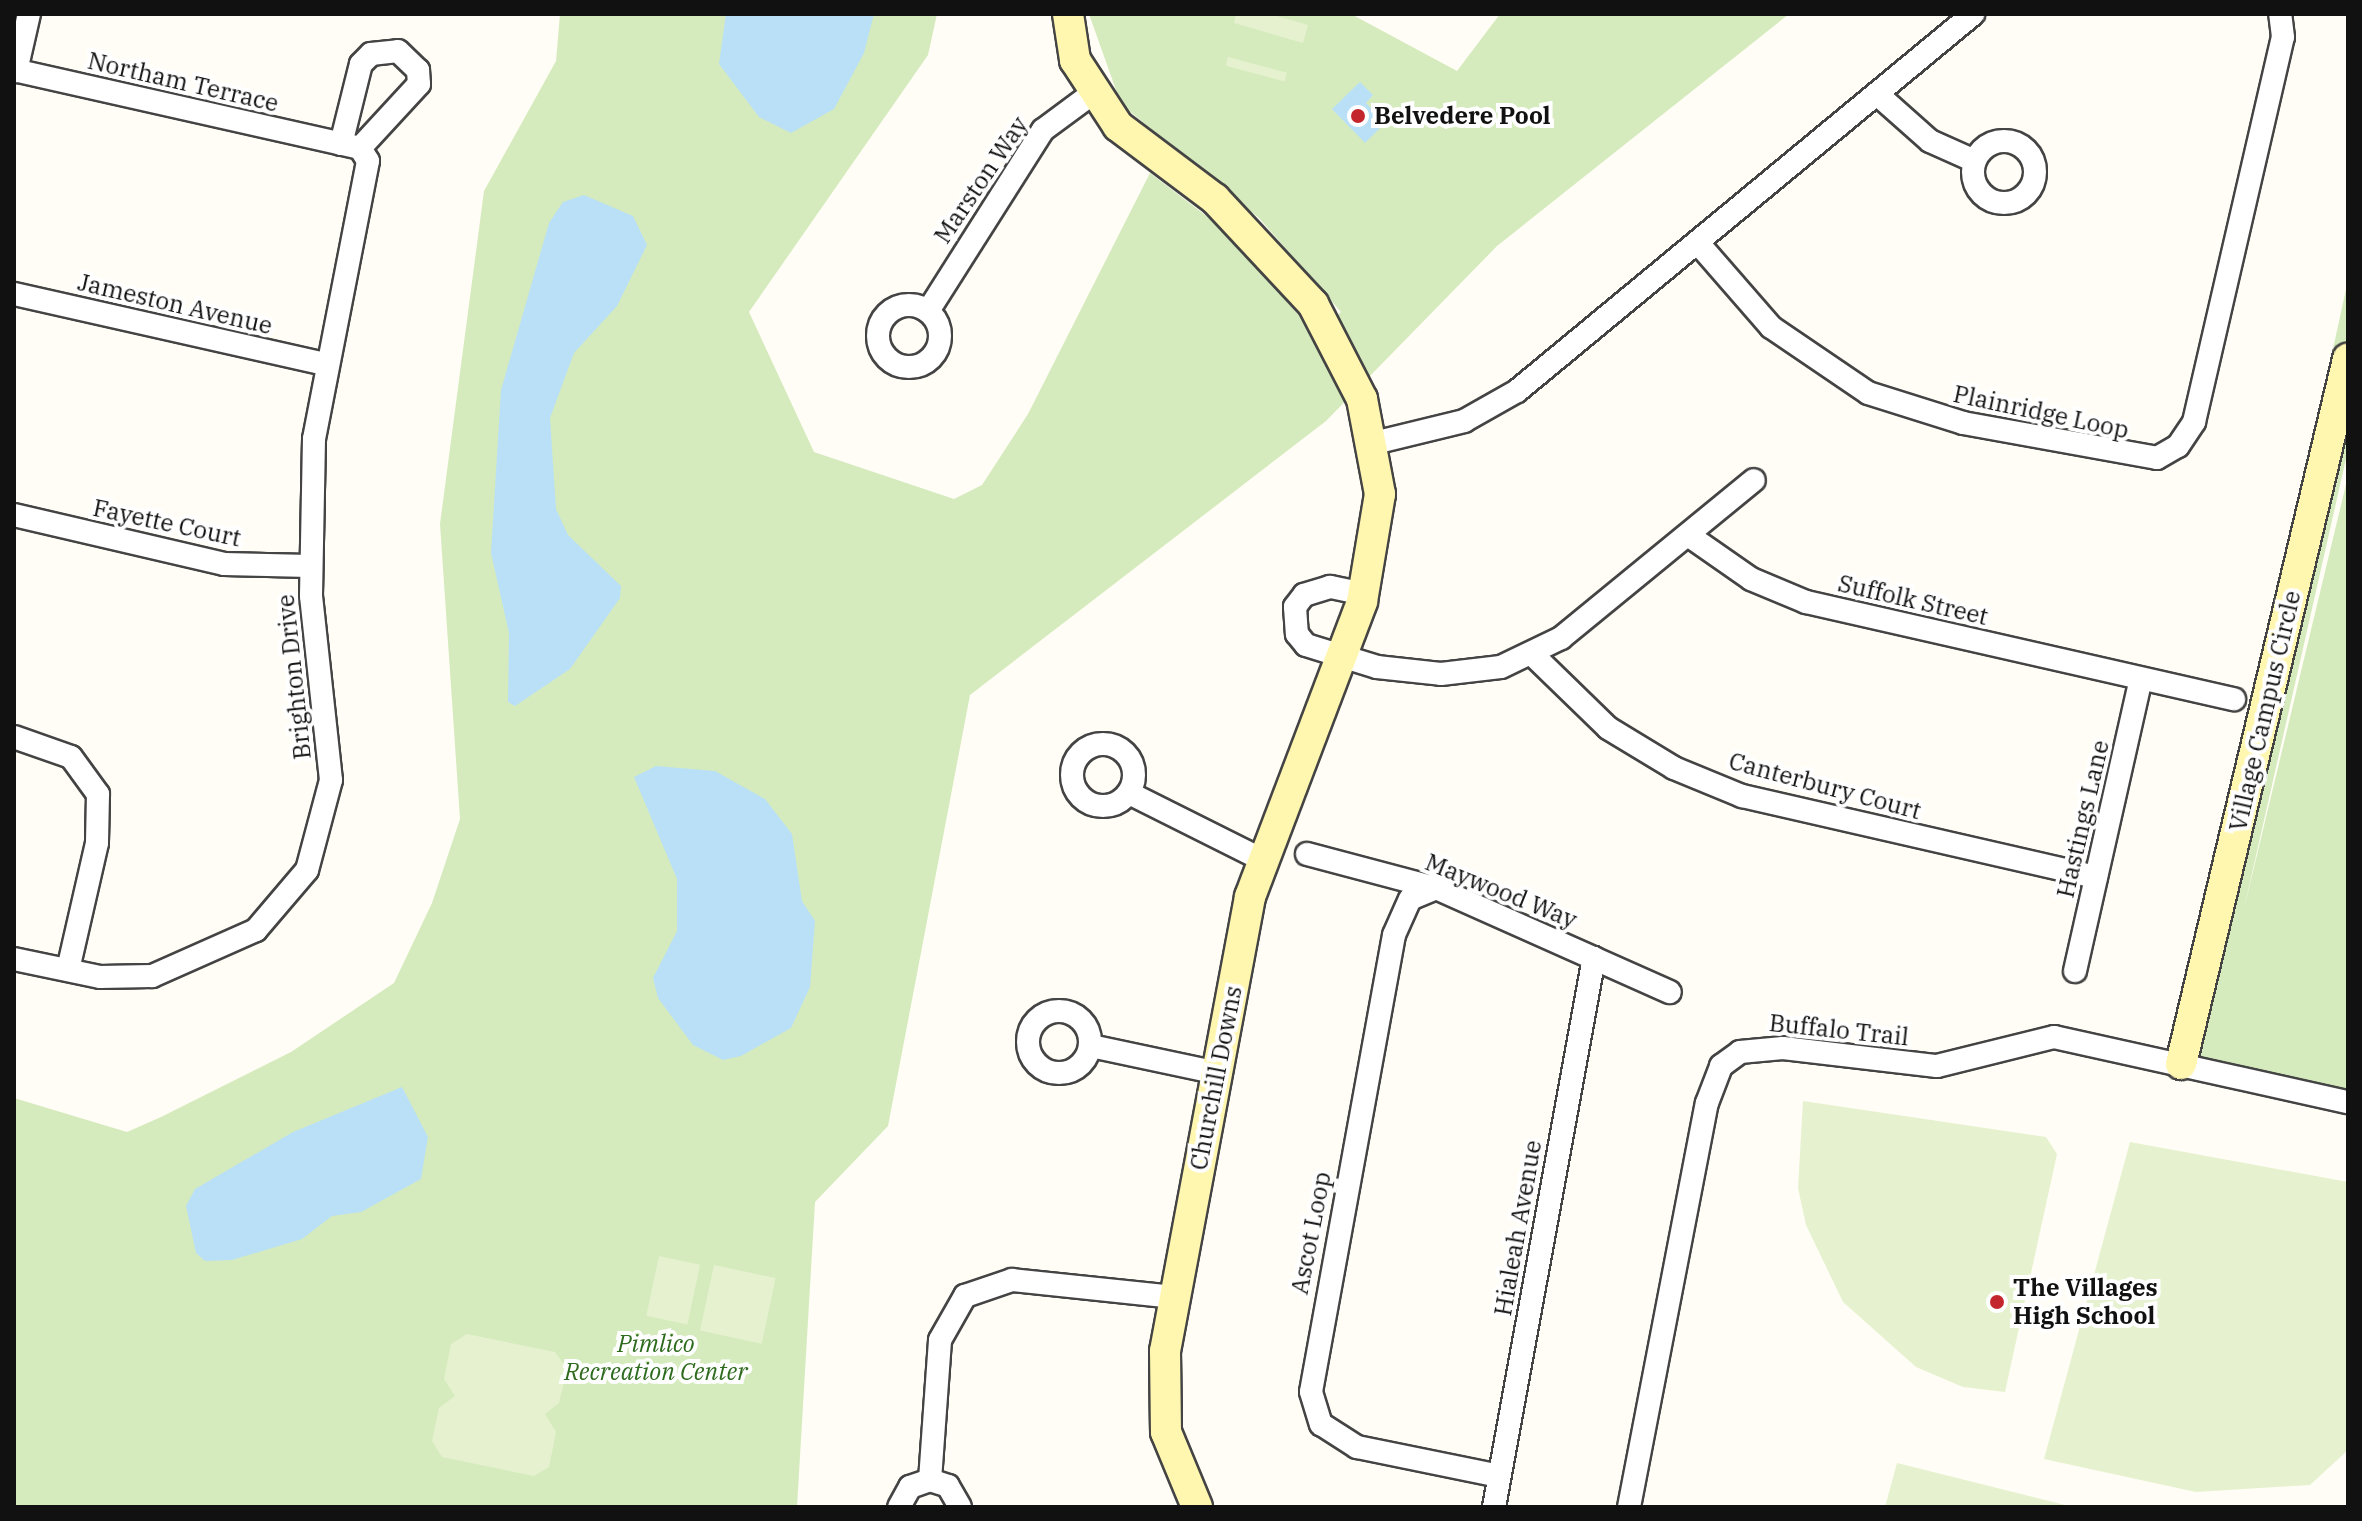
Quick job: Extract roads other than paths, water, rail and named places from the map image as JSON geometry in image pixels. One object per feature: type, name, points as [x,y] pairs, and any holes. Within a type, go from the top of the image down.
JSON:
[{"type":"street","points":[[15,71],[29,14]]},
{"type":"street","name":"Churchill Downs","points":[[1068,14],[1075,60],[1093,93],[1136,145],[1247,229],[1313,304],[1347,364],[1374,443],[1378,530],[1364,594],[1261,859],[1175,1297],[1161,1393],[1174,1464],[1197,1507]]},
{"type":"street","points":[[1374,443],[1494,407],[1698,243],[1973,14]]},
{"type":"street","name":"Plainridge Loop","points":[[1698,243],[1771,327],[1868,393],[1963,423],[2157,458],[2178,446],[2194,422],[2283,37],[2280,14]]},
{"type":"street","name":"Northam Terrace","points":[[15,71],[351,146]]},
{"type":"street","name":"Marston Way","points":[[928,311],[1043,130],[1093,93]]},
{"type":"street","points":[[1877,94],[1930,141],[1975,161]]},
{"type":"street","name":"Brighton Drive","points":[[14,959],[128,981],[173,969],[256,930],[307,870],[331,780],[310,566],[324,364],[368,161],[351,146]]},
{"type":"street","name":"Jameston Avenue","points":[[14,294],[324,364]]},
{"type":"street","name":"Village Campus Circle","points":[[2181,1064],[2348,359]]},
{"type":"street","points":[[1364,594],[1316,588],[1295,607],[1297,634],[1306,645],[1341,657],[1441,674],[1533,655],[1754,480]]},
{"type":"street","name":"Fayette Court","points":[[14,515],[224,564],[310,566]]},
{"type":"street","name":"Suffolk Street","points":[[1688,535],[1751,579],[1806,602],[2234,699]]},
{"type":"street","name":"Canterbury Court","points":[[1533,655],[1608,728],[1674,768],[1742,796],[2096,877]]},
{"type":"street","name":"Hastings Lane","points":[[2075,971],[2141,679]]},
{"type":"street","points":[[14,737],[71,757],[98,794],[97,843],[68,970]]},
{"type":"street","points":[[1129,793],[1261,859]]},
{"type":"street","name":"Maywood Way","points":[[1307,854],[1436,888],[1670,992]]},
{"type":"street","name":"Ascot Loop","points":[[1436,888],[1410,899],[1394,935],[1311,1392],[1321,1424],[1357,1447],[1499,1476]]},
{"type":"street","name":"Hialeah Avenue","points":[[1494,1507],[1594,958]]},
{"type":"street","name":"Buffalo Trail","points":[[1629,1507],[1707,1103],[1721,1066],[1758,1047],[1937,1066],[2054,1037],[2348,1102]]},
{"type":"street","points":[[1091,1046],[1218,1073]]},
{"type":"street","points":[[930,1480],[940,1340],[965,1296],[1012,1280],[1175,1297]]},
{"type":"street","points":[[899,1507],[910,1487],[930,1480],[948,1486],[960,1507]]},
{"type":"water","points":[[726,14],[874,14],[864,53],[834,109],[791,133],[759,117],[719,64]]},
{"type":"water","name":"Belvedere Pool","points":[[1360,82],[1373,95],[1366,103],[1385,123],[1365,143],[1332,109]]},
{"type":"water","points":[[584,195],[633,216],[647,245],[617,306],[574,353],[550,418],[556,509],[568,535],[621,586],[620,598],[570,669],[515,706],[508,702],[509,633],[491,553],[501,390],[549,223],[563,202]]},
{"type":"water","points":[[656,766],[715,771],[765,799],[792,834],[802,901],[815,921],[810,987],[791,1028],[741,1056],[723,1060],[693,1045],[658,998],[653,978],[677,931],[677,879],[634,777]]},
{"type":"water","points":[[402,1087],[428,1137],[421,1179],[361,1212],[332,1216],[302,1239],[232,1260],[205,1261],[196,1253],[186,1206],[195,1189],[293,1132]]},
{"type":"place","name":"Belvedere Pool","points":[[1358,116]]},
{"type":"place","name":"The Villages High School","points":[[1997,1302]]},
{"type":"park label","name":"Pimlico Recreation Center","points":[[656,1358]]}]
